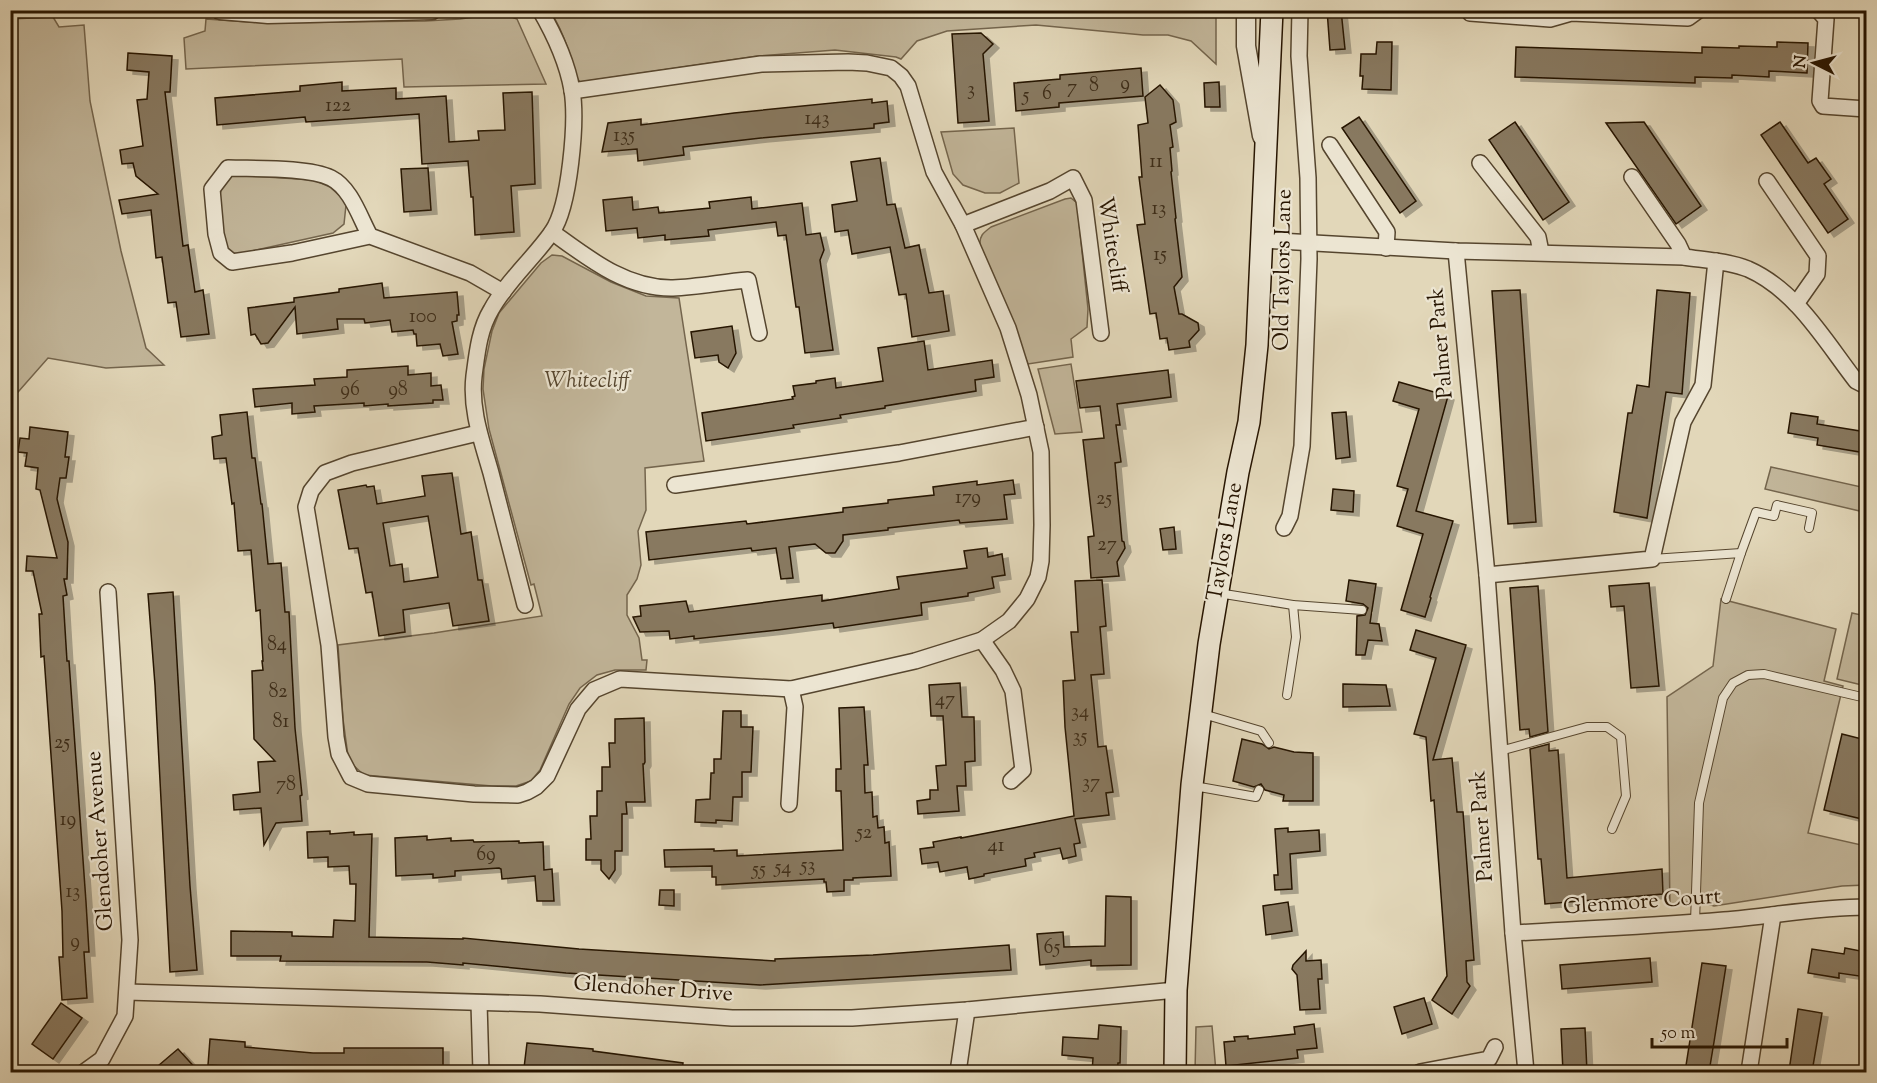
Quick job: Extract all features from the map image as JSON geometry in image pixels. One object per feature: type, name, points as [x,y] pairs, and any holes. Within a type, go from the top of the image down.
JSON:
[{"type":"main road","name":"Taylors Lane","points":[[1174,1072],[1176,990],[1192,785],[1208,653],[1249,422],[1257,345],[1272,10]]},
{"type":"street","points":[[220,10],[268,14],[432,10]]},
{"type":"street","points":[[525,605],[487,459],[478,433],[473,403],[473,379],[481,333],[490,312],[560,218],[568,185],[573,138],[572,91],[564,62],[540,10]]},
{"type":"street","points":[[1246,10],[1246,46],[1266,162]]},
{"type":"street","name":"Old Taylors Lane","points":[[1284,528],[1290,516],[1302,447],[1309,243],[1308,178],[1299,56],[1300,10]]},
{"type":"street","points":[[1468,10],[1470,13],[1550,20],[1571,13],[1688,18],[1699,10]]},
{"type":"street","points":[[1818,10],[1826,19],[1820,101],[1823,106],[1866,109]]},
{"type":"street","points":[[478,433],[352,463],[325,473],[311,491],[306,507],[329,645],[336,737],[342,762],[351,777],[368,784],[474,794],[518,795],[536,787],[547,776],[578,710],[594,690],[620,679],[791,689],[915,661],[982,640],[1009,621],[1027,599],[1038,577],[1042,525],[1041,452],[1029,395],[1008,328],[963,225],[934,172],[908,86],[901,76],[891,68],[867,63],[761,64],[572,91]]},
{"type":"street","points":[[1330,145],[1387,232],[1386,248]]},
{"type":"street","points":[[1480,164],[1538,237],[1541,252]]},
{"type":"street","points":[[370,236],[349,196],[332,178],[303,172],[228,168],[212,189],[216,234],[221,253],[232,262],[292,253],[370,236],[470,273],[503,292]]},
{"type":"street","points":[[1632,177],[1678,244],[1684,257]]},
{"type":"street","name":"Whitecliff","points":[[963,225],[1050,191],[1074,178],[1084,200],[1101,333]]},
{"type":"street","points":[[1767,181],[1818,256],[1817,274],[1796,304]]},
{"type":"street","points":[[552,231],[616,275],[649,285],[672,288],[748,280],[759,333]]},
{"type":"street","points":[[1262,240],[1456,251],[1684,257],[1746,268],[1769,281],[1796,304],[1856,381],[1866,386]]},
{"type":"street","name":"Palmer Park","points":[[1456,251],[1487,575],[1513,933],[1526,1072]]},
{"type":"street","points":[[1487,575],[1652,559],[1683,422],[1703,385],[1716,261]]},
{"type":"street","points":[[675,485],[899,453],[1036,427]]},
{"type":"street","name":"Glendoher Avenue","points":[[84,1072],[102,1059],[125,1016],[130,940],[108,592]]},
{"type":"street","points":[[982,640],[1003,670],[1013,691],[1023,770],[1011,781]]},
{"type":"street","points":[[789,804],[795,707],[791,689]]},
{"type":"street","name":"Glenmore Court","points":[[1513,933],[1695,922],[1816,909],[1866,907]]},
{"type":"street","points":[[1749,1072],[1773,915]]},
{"type":"street","name":"Glendoher Drive","points":[[127,992],[540,1004],[732,1018],[852,1018],[967,1010],[1176,990]]},
{"type":"street","points":[[479,1003],[481,1072]]},
{"type":"street","points":[[958,1072],[967,1010]]},
{"type":"street","points":[[1420,1072],[1490,1059],[1495,1047]]},
{"type":"lane","points":[[1725,599],[1756,512],[1774,516],[1777,505],[1812,513],[1809,528]]},
{"type":"lane","points":[[1652,559],[1741,553]]},
{"type":"lane","points":[[1217,593],[1293,605],[1362,610]]},
{"type":"lane","points":[[1287,695],[1296,637],[1293,605]]},
{"type":"lane","points":[[1695,922],[1699,803],[1723,698],[1733,683],[1748,675],[1764,674],[1866,698]]},
{"type":"lane","points":[[1201,714],[1261,731],[1269,743]]},
{"type":"lane","points":[[1499,751],[1587,727],[1608,727],[1621,736],[1626,796],[1612,829]]},
{"type":"lane","points":[[1192,785],[1256,797],[1259,790]]},
{"type":"green space","points":[[550,11],[1216,11],[1216,64],[1191,41],[1168,35],[1143,35],[1036,25],[947,31],[917,41],[901,59],[835,50],[758,56],[580,82]]},
{"type":"green space","points":[[501,13],[517,19],[546,84],[404,87],[402,59],[186,69],[184,38],[205,31],[206,19],[265,23],[425,21]]},
{"type":"green space","points":[[53,17],[59,27],[84,25],[90,101],[121,251],[146,348],[164,365],[106,368],[48,358],[11,400],[11,19]]},
{"type":"green space","points":[[1014,128],[1019,183],[1000,193],[985,193],[963,185],[953,174],[941,132]]},
{"type":"green space","points":[[233,175],[314,180],[330,187],[346,205],[344,224],[333,233],[238,254],[228,252],[219,204],[223,185]]},
{"type":"green space","points":[[1071,198],[1077,203],[1088,309],[1087,327],[1071,339],[1073,357],[1028,364],[980,246],[980,240],[991,227]]},
{"type":"green space","name":"Whitecliff","points":[[552,255],[562,256],[611,282],[646,296],[679,298],[704,461],[645,468],[646,510],[638,531],[641,565],[637,579],[627,595],[627,615],[639,638],[642,660],[647,660],[646,670],[615,670],[597,675],[580,688],[569,704],[540,770],[531,781],[516,786],[492,786],[364,775],[353,765],[348,756],[338,645],[542,616],[534,584],[531,585],[489,429],[483,389],[484,369],[492,331],[499,313],[541,263]]},
{"type":"green space","points":[[1071,364],[1082,432],[1055,434],[1038,369]]},
{"type":"green space","points":[[1771,467],[1866,488],[1864,512],[1765,489]]},
{"type":"green space","points":[[1721,599],[1836,629],[1824,681],[1843,686],[1808,833],[1866,846],[1866,885],[1842,886],[1714,906],[1695,900],[1670,907],[1667,697],[1713,666]]},
{"type":"green space","points":[[1852,613],[1866,616],[1866,686],[1837,679]]},
{"type":"green space","points":[[1212,1026],[1216,1072],[1195,1072],[1196,1027]]},
{"type":"building","points":[[1327,10],[1341,10],[1345,49],[1330,50]]},
{"type":"building","points":[[981,33],[993,44],[983,54],[989,121],[958,123],[952,34]]},
{"type":"building","points":[[1377,42],[1392,42],[1391,90],[1362,89],[1361,54],[1376,54]]},
{"type":"building","points":[[1777,42],[1808,43],[1807,73],[1769,71],[1769,77],[1732,75],[1732,78],[1695,77],[1695,83],[1515,77],[1516,47],[1702,53],[1702,47],[1777,47]]},
{"type":"building","points":[[128,53],[172,56],[170,92],[165,92],[183,246],[188,245],[195,292],[203,290],[209,334],[181,337],[176,302],[168,303],[162,257],[156,258],[151,210],[122,214],[119,200],[158,194],[136,176],[133,163],[122,164],[120,150],[143,146],[137,100],[147,99],[149,72],[127,70]]},
{"type":"building","points":[[1141,68],[1143,96],[1059,103],[1059,107],[1016,111],[1014,83],[1060,79],[1060,75]]},
{"type":"building","points":[[342,82],[342,91],[396,88],[396,99],[446,96],[449,142],[479,140],[478,131],[505,130],[503,93],[532,92],[535,184],[511,186],[514,232],[475,235],[468,161],[422,164],[419,114],[306,122],[305,117],[217,125],[215,98],[300,91],[300,86]]},
{"type":"building","points":[[1219,82],[1220,107],[1205,107],[1204,83]]},
{"type":"building","points":[[1160,85],[1173,100],[1176,122],[1170,125],[1173,147],[1170,148],[1182,277],[1174,287],[1179,314],[1198,323],[1199,330],[1189,341],[1190,347],[1169,350],[1167,338],[1160,339],[1156,313],[1150,314],[1137,225],[1145,224],[1139,177],[1142,177],[1138,125],[1148,123],[1145,97]]},
{"type":"building","points":[[872,99],[872,103],[887,101],[889,122],[874,124],[874,128],[683,147],[684,155],[638,161],[637,149],[602,152],[608,123],[641,119],[641,125]]},
{"type":"building","points":[[1359,117],[1416,201],[1400,213],[1342,128]]},
{"type":"building","points":[[1515,122],[1569,202],[1543,220],[1489,140]]},
{"type":"building","points":[[1644,122],[1701,206],[1676,224],[1606,123]]},
{"type":"building","points":[[1780,122],[1808,163],[1816,158],[1831,179],[1824,184],[1848,219],[1828,233],[1761,135]]},
{"type":"building","points":[[880,158],[887,205],[895,204],[905,248],[919,245],[929,293],[943,291],[949,331],[912,337],[906,294],[899,295],[890,247],[852,254],[848,230],[835,232],[832,205],[857,201],[851,162]]},
{"type":"building","points":[[428,168],[431,210],[404,212],[401,169]]},
{"type":"building","points":[[632,197],[633,210],[658,207],[659,213],[710,208],[709,202],[751,197],[752,209],[802,203],[806,235],[820,233],[824,250],[820,260],[833,350],[805,353],[786,235],[778,236],[776,222],[708,230],[709,236],[665,240],[665,235],[638,238],[637,228],[606,231],[603,200]]},
{"type":"building","points":[[382,283],[384,298],[457,292],[459,315],[457,315],[457,321],[452,322],[458,354],[443,356],[440,344],[417,346],[416,334],[413,330],[392,332],[390,320],[365,323],[364,319],[337,319],[338,329],[297,334],[295,307],[268,343],[261,344],[255,334],[251,335],[248,308],[294,302],[294,298]]},
{"type":"building","points":[[1520,290],[1536,522],[1508,524],[1492,291]]},
{"type":"building","points":[[1657,290],[1690,293],[1682,394],[1666,392],[1647,518],[1614,512],[1628,413],[1632,413],[1637,385],[1649,387]]},
{"type":"building","points":[[732,326],[736,353],[728,368],[719,362],[718,355],[695,358],[691,332]]},
{"type":"building","points":[[924,341],[928,370],[992,360],[994,377],[975,380],[976,391],[840,415],[841,418],[793,425],[794,428],[706,441],[702,413],[793,399],[792,397],[795,396],[793,386],[816,383],[816,381],[835,378],[836,388],[883,381],[878,348]]},
{"type":"building","points":[[408,366],[408,375],[431,373],[431,386],[441,385],[443,400],[433,400],[433,403],[388,406],[388,404],[364,406],[364,403],[314,406],[315,412],[292,414],[292,403],[255,407],[253,389],[315,385],[314,379],[347,377],[347,370]]},
{"type":"building","points":[[1168,370],[1171,397],[1117,404],[1120,425],[1116,425],[1121,462],[1115,463],[1122,541],[1125,548],[1117,562],[1119,576],[1091,578],[1088,537],[1094,536],[1083,440],[1104,438],[1100,406],[1080,408],[1076,381]]},
{"type":"building","points":[[1399,382],[1448,396],[1416,511],[1453,521],[1425,617],[1401,610],[1423,534],[1397,526],[1408,489],[1397,486],[1419,409],[1393,401]]},
{"type":"building","points":[[247,412],[252,458],[255,458],[262,504],[268,564],[281,563],[285,612],[289,612],[295,728],[302,795],[300,796],[302,821],[276,823],[264,845],[261,808],[234,810],[233,795],[260,792],[258,762],[275,761],[254,739],[252,671],[263,670],[260,610],[256,611],[251,550],[238,551],[234,503],[232,504],[226,458],[214,459],[212,437],[222,435],[220,415]]},
{"type":"building","points":[[1346,412],[1350,457],[1336,459],[1332,413]]},
{"type":"building","points":[[1791,413],[1818,417],[1817,424],[1866,432],[1866,453],[1817,445],[1818,438],[1788,433]]},
{"type":"building","points":[[30,427],[68,432],[65,457],[69,457],[66,478],[60,478],[57,499],[68,542],[67,579],[64,579],[67,595],[63,596],[89,952],[84,952],[87,998],[62,1000],[59,957],[63,957],[62,911],[44,656],[41,657],[39,614],[42,614],[33,571],[26,571],[27,556],[57,558],[40,490],[36,489],[38,468],[25,466],[27,453],[18,452],[20,438],[29,439]]},
{"type":"building","points":[[452,473],[461,534],[471,532],[478,580],[482,580],[489,621],[453,626],[449,603],[403,610],[405,632],[379,636],[372,592],[366,593],[358,548],[349,549],[338,490],[366,485],[367,487],[374,486],[377,504],[425,496],[422,476]],"holes":[[[428,516],[438,577],[404,582],[402,564],[390,566],[383,523]]]},
{"type":"building","points":[[1013,480],[1015,494],[1004,495],[1007,519],[960,523],[959,520],[843,535],[843,541],[835,553],[826,553],[815,544],[789,547],[793,578],[781,579],[776,548],[752,551],[751,548],[649,560],[646,532],[746,521],[747,524],[843,512],[843,508],[934,495],[933,487],[977,481],[977,485]]},
{"type":"building","points":[[1333,489],[1354,491],[1353,512],[1331,510]]},
{"type":"building","points":[[1174,527],[1176,549],[1163,550],[1160,529]]},
{"type":"building","points":[[987,548],[988,557],[1002,554],[1005,575],[992,577],[994,588],[968,593],[968,596],[921,603],[922,615],[834,628],[833,623],[694,639],[694,636],[670,639],[669,631],[640,632],[633,617],[641,616],[640,606],[686,601],[689,612],[822,595],[822,601],[899,589],[897,577],[967,568],[964,551]]},
{"type":"building","points":[[1102,580],[1106,626],[1100,627],[1104,674],[1091,675],[1098,747],[1106,746],[1113,792],[1106,793],[1109,815],[1075,819],[1080,843],[1074,844],[1076,856],[1063,859],[1060,848],[1034,853],[1035,857],[1025,859],[1026,866],[969,879],[967,867],[940,872],[938,862],[922,864],[920,849],[934,847],[933,842],[1074,816],[1063,681],[1075,680],[1071,632],[1078,632],[1075,581]]},
{"type":"building","points":[[1349,580],[1376,584],[1370,623],[1379,624],[1382,641],[1368,640],[1365,655],[1356,655],[1357,616],[1365,615],[1368,608],[1363,604],[1346,601]]},
{"type":"building","points":[[1649,583],[1659,686],[1631,688],[1624,606],[1611,607],[1609,586]]},
{"type":"building","points":[[1538,586],[1548,732],[1530,737],[1529,729],[1520,730],[1510,588]]},
{"type":"building","points":[[173,592],[197,970],[170,972],[148,594]]},
{"type":"building","points":[[1416,630],[1466,645],[1433,760],[1452,758],[1457,812],[1463,812],[1474,960],[1466,961],[1467,982],[1470,986],[1452,1014],[1432,1000],[1447,976],[1434,800],[1431,801],[1426,737],[1414,734],[1436,658],[1410,650]]},
{"type":"building","points":[[960,683],[962,717],[974,717],[975,761],[965,762],[966,786],[957,786],[959,811],[918,814],[917,801],[930,799],[930,790],[938,790],[936,766],[946,765],[943,716],[931,716],[929,685]]},
{"type":"building","points":[[1343,684],[1386,685],[1390,706],[1343,707]]},
{"type":"building","points":[[864,707],[868,765],[864,765],[865,793],[872,792],[873,817],[877,816],[878,828],[884,827],[885,843],[889,842],[891,876],[844,880],[844,891],[827,892],[824,879],[716,885],[716,877],[712,877],[712,866],[665,867],[664,850],[737,850],[737,856],[843,850],[841,791],[836,791],[836,769],[841,769],[839,708]]},
{"type":"building","points":[[723,711],[741,711],[741,727],[753,727],[751,772],[742,772],[742,797],[733,797],[732,821],[695,822],[696,800],[710,799],[714,759],[721,759]]},
{"type":"building","points":[[644,718],[645,802],[626,802],[627,814],[622,814],[622,851],[615,851],[615,870],[609,879],[601,870],[601,860],[586,860],[586,839],[591,839],[590,816],[597,816],[597,791],[602,791],[602,767],[610,767],[609,743],[615,743],[615,719]]},
{"type":"building","points":[[1842,734],[1866,740],[1866,820],[1824,810]]},
{"type":"building","points":[[1242,739],[1262,744],[1269,749],[1274,747],[1294,752],[1313,753],[1313,801],[1283,801],[1284,795],[1265,790],[1261,784],[1254,787],[1233,781]]},
{"type":"building","points":[[1549,744],[1549,751],[1558,750],[1567,878],[1662,869],[1663,894],[1545,904],[1541,859],[1538,859],[1530,749]]},
{"type":"building","points":[[1288,828],[1288,832],[1319,830],[1320,851],[1290,854],[1292,889],[1275,890],[1274,875],[1278,875],[1275,829]]},
{"type":"building","points":[[330,831],[330,834],[354,832],[354,835],[372,834],[369,937],[463,938],[579,949],[775,961],[775,959],[873,955],[1009,945],[1011,970],[760,985],[566,973],[463,963],[463,965],[427,962],[280,961],[281,956],[231,956],[231,931],[292,932],[292,936],[333,937],[334,920],[355,921],[356,884],[350,884],[349,866],[328,867],[328,857],[308,858],[307,832]]},
{"type":"building","points":[[427,836],[427,840],[451,838],[451,841],[473,840],[474,842],[543,842],[544,870],[552,869],[554,901],[537,901],[535,876],[502,879],[499,868],[455,871],[455,876],[433,878],[433,874],[396,876],[395,838]]},
{"type":"building","points":[[660,890],[674,890],[674,906],[659,905]]},
{"type":"building","points":[[1106,896],[1131,897],[1131,965],[1091,966],[1091,960],[1040,965],[1037,934],[1063,932],[1064,947],[1105,946]]},
{"type":"building","points":[[1288,902],[1292,931],[1266,935],[1263,906]]},
{"type":"building","points":[[1845,948],[1866,952],[1866,977],[1839,973],[1839,978],[1808,973],[1812,949],[1844,954]]},
{"type":"building","points":[[1306,951],[1306,961],[1321,960],[1322,979],[1318,979],[1320,1009],[1300,1010],[1297,975],[1292,969]]},
{"type":"building","points":[[1650,958],[1652,982],[1562,989],[1560,965]]},
{"type":"building","points":[[1702,963],[1726,966],[1709,1072],[1685,1072]]},
{"type":"building","points":[[1424,998],[1432,1024],[1402,1034],[1394,1007]]},
{"type":"building","points":[[61,1003],[82,1018],[53,1059],[32,1044]]},
{"type":"building","points":[[1798,1009],[1822,1013],[1812,1072],[1789,1071]]},
{"type":"building","points":[[1314,1024],[1317,1048],[1297,1050],[1298,1058],[1226,1066],[1224,1042],[1235,1041],[1234,1037],[1248,1036],[1248,1039],[1295,1034],[1294,1027]]},
{"type":"building","points":[[1099,1025],[1121,1027],[1120,1063],[1118,1063],[1117,1072],[1092,1072],[1093,1058],[1062,1055],[1063,1037],[1098,1039]]},
{"type":"building","points":[[1585,1028],[1587,1072],[1563,1072],[1561,1029]]},
{"type":"building","points":[[210,1039],[245,1042],[245,1047],[313,1053],[344,1053],[344,1048],[443,1048],[443,1072],[260,1072],[261,1068],[208,1065]]},
{"type":"building","points":[[527,1043],[593,1049],[593,1051],[683,1063],[682,1072],[567,1072],[524,1068]]},
{"type":"building","points":[[178,1049],[199,1072],[151,1072],[172,1054]]}]
